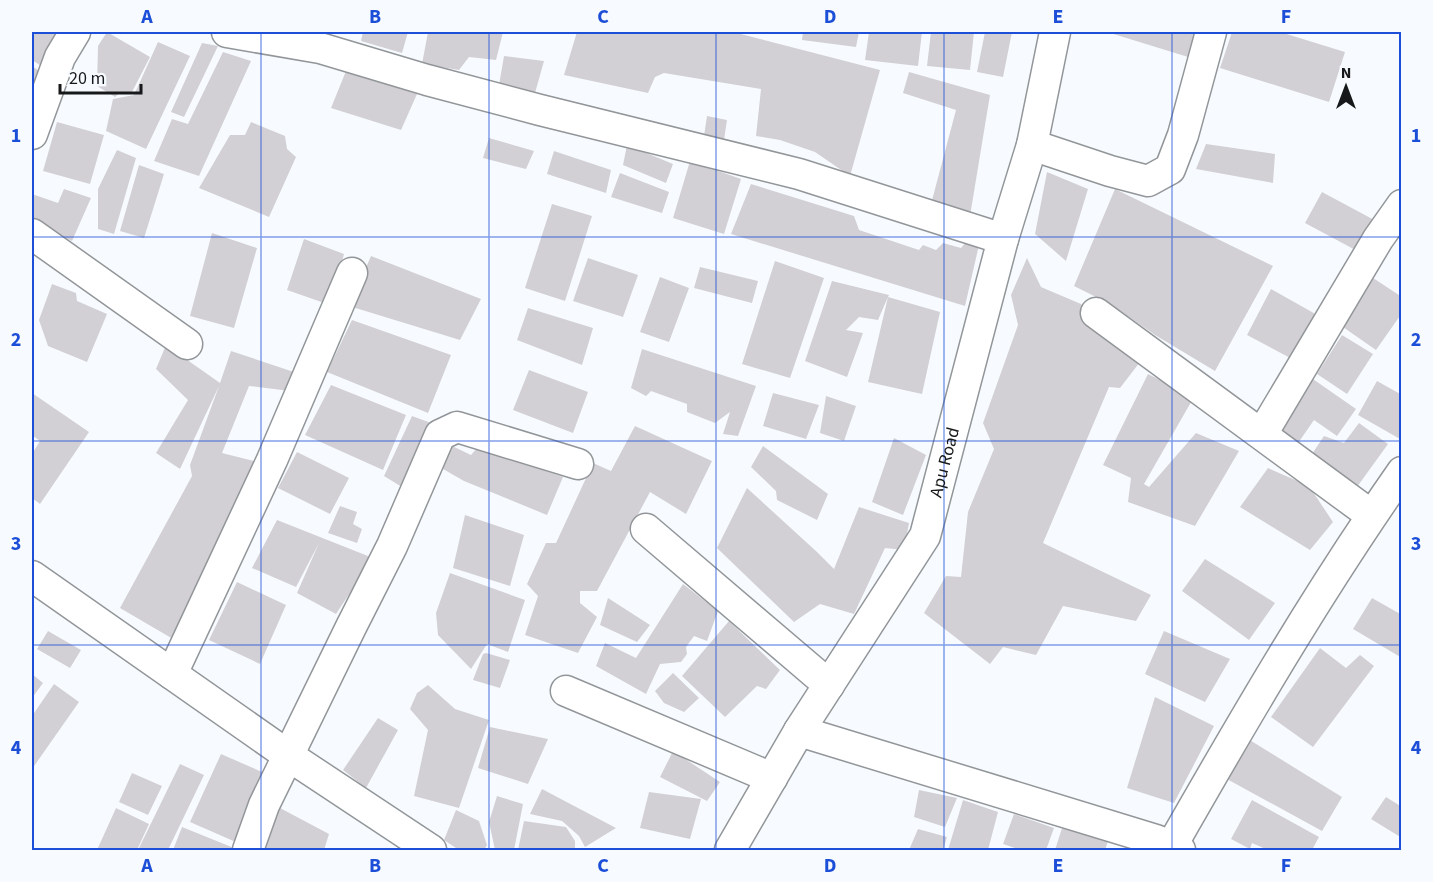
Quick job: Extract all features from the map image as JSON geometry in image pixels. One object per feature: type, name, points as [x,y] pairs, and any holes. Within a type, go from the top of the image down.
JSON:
[{"type":"street","points":[[32,134],[60,57],[75,32]]},
{"type":"street","points":[[227,32],[322,40],[427,80],[799,174],[1003,239]]},
{"type":"street","name":"Apu Road","points":[[730,850],[799,731],[925,536],[1003,239],[1032,145],[1055,32]]},
{"type":"street","points":[[1032,145],[1148,181],[1170,169],[1183,135],[1212,32]]},
{"type":"street","points":[[1262,434],[1378,239],[1401,205]]},
{"type":"street","points":[[32,234],[187,344]]},
{"type":"street","points":[[172,674],[272,460],[352,273]]},
{"type":"street","points":[[1096,313],[1371,515]]},
{"type":"street","points":[[248,850],[264,805],[392,546],[440,435],[457,427],[578,464]]},
{"type":"street","points":[[799,731],[1164,847],[1371,515],[1401,472]]},
{"type":"street","points":[[646,529],[829,686]]},
{"type":"street","points":[[32,576],[289,756],[431,850]]},
{"type":"street","points":[[566,691],[772,778]]},
{"type":"building","points":[[34,32],[64,32],[43,67],[32,60]]},
{"type":"building","points":[[107,32],[150,57],[131,94],[121,92],[115,97],[97,86],[98,46]]},
{"type":"building","points":[[363,32],[408,32],[402,53],[361,41]]},
{"type":"building","points":[[428,32],[503,32],[496,60],[469,57],[459,70],[422,64]]},
{"type":"building","points":[[577,32],[733,32],[880,70],[850,176],[815,152],[780,140],[756,136],[761,89],[664,73],[655,77],[648,93],[564,75]]},
{"type":"building","points":[[803,32],[859,32],[856,47],[802,40]]},
{"type":"building","points":[[869,32],[922,32],[918,66],[865,60]]},
{"type":"building","points":[[931,32],[974,32],[970,70],[927,66]]},
{"type":"building","points":[[985,32],[1012,32],[1003,77],[977,72]]},
{"type":"building","points":[[1107,32],[1195,32],[1188,57]]},
{"type":"building","points":[[1232,32],[1280,32],[1345,52],[1329,102],[1220,68]]},
{"type":"building","points":[[158,42],[190,56],[146,149],[106,131],[113,99],[134,95]]},
{"type":"building","points":[[202,43],[218,46],[184,117],[171,112]]},
{"type":"building","points":[[223,52],[251,61],[199,176],[154,161],[172,119],[188,124]]},
{"type":"building","points":[[504,56],[544,61],[535,93],[499,85]]},
{"type":"building","points":[[32,66],[45,75],[32,103]]},
{"type":"building","points":[[346,71],[417,94],[401,130],[331,108]]},
{"type":"building","points":[[909,72],[990,95],[970,216],[931,204],[956,110],[903,93]]},
{"type":"building","points":[[707,116],[727,120],[724,140],[704,136]]},
{"type":"building","points":[[57,122],[104,135],[90,184],[43,171]]},
{"type":"building","points":[[251,122],[285,136],[287,149],[296,157],[269,217],[199,188],[230,135],[245,135]]},
{"type":"building","points":[[489,138],[534,151],[526,169],[483,158]]},
{"type":"building","points":[[1206,144],[1275,154],[1273,183],[1196,169]]},
{"type":"building","points":[[627,145],[673,164],[666,183],[623,165]]},
{"type":"building","points":[[117,150],[136,158],[114,234],[98,229],[98,189]]},
{"type":"building","points":[[554,151],[611,170],[606,193],[547,174]]},
{"type":"building","points":[[690,161],[741,179],[724,234],[673,218]]},
{"type":"building","points":[[139,165],[164,174],[144,238],[120,231]]},
{"type":"building","points":[[1047,172],[1088,189],[1066,261],[1035,234]]},
{"type":"building","points":[[620,173],[669,192],[662,213],[611,197]]},
{"type":"building","points":[[751,184],[854,216],[859,230],[919,250],[923,245],[936,250],[943,243],[961,248],[966,242],[979,245],[965,306],[731,234]]},
{"type":"building","points":[[64,189],[91,198],[72,241],[32,222],[32,194],[58,203]]},
{"type":"building","points":[[1115,189],[1273,266],[1215,371],[1155,335],[1112,305],[1074,286]]},
{"type":"building","points":[[1322,192],[1378,222],[1361,253],[1305,223]]},
{"type":"building","points":[[552,204],[592,216],[565,301],[525,288]]},
{"type":"building","points":[[212,233],[257,248],[234,328],[190,316]]},
{"type":"building","points":[[304,239],[344,254],[330,305],[287,290]]},
{"type":"building","points":[[371,256],[481,299],[460,340],[349,306]]},
{"type":"building","points":[[588,258],[638,275],[623,317],[573,301]]},
{"type":"building","points":[[1027,258],[1041,287],[1081,304],[1140,362],[1120,388],[1109,387],[1043,543],[1151,595],[1136,621],[1063,606],[1036,655],[1003,647],[990,664],[924,613],[946,576],[961,577],[968,512],[994,449],[983,423],[1018,325],[1011,295]]},
{"type":"building","points":[[775,261],[824,278],[790,378],[742,364]]},
{"type":"building","points":[[700,267],[758,281],[752,303],[694,288]]},
{"type":"building","points":[[660,277],[689,288],[669,342],[640,332]]},
{"type":"building","points":[[1373,278],[1402,297],[1402,313],[1376,350],[1340,325]]},
{"type":"building","points":[[832,281],[889,295],[878,320],[859,317],[846,330],[863,333],[847,377],[805,361]]},
{"type":"building","points":[[52,284],[76,293],[77,301],[107,314],[87,362],[48,346],[39,320]]},
{"type":"building","points":[[1271,289],[1319,316],[1294,360],[1247,335]]},
{"type":"building","points":[[888,297],[940,312],[922,394],[868,382]]},
{"type":"building","points":[[528,308],[593,328],[582,365],[517,340]]},
{"type":"building","points":[[352,320],[451,355],[428,413],[327,372]]},
{"type":"building","points":[[1342,335],[1373,354],[1347,394],[1317,374]]},
{"type":"building","points":[[166,345],[220,383],[231,351],[297,373],[290,391],[249,386],[222,453],[262,463],[173,639],[120,608],[192,476],[190,465],[219,386],[180,469],[156,453],[188,400],[156,369]]},
{"type":"building","points":[[642,349],[756,386],[738,436],[723,434],[730,412],[715,423],[687,412],[687,404],[651,391],[646,396],[631,388]]},
{"type":"building","points":[[529,370],[588,392],[573,433],[513,410]]},
{"type":"building","points":[[1148,374],[1194,397],[1144,484],[1149,487],[1196,433],[1239,451],[1195,526],[1128,502],[1131,478],[1103,465]]},
{"type":"building","points":[[1310,377],[1356,409],[1337,436],[1314,420],[1296,446],[1273,430]]},
{"type":"building","points":[[1377,381],[1402,395],[1402,436],[1400,439],[1358,415]]},
{"type":"building","points":[[331,385],[406,415],[383,470],[305,435]]},
{"type":"building","points":[[32,393],[89,432],[40,504],[32,498],[32,454],[40,441],[32,435]]},
{"type":"building","points":[[773,393],[819,405],[806,439],[763,426]]},
{"type":"building","points":[[826,396],[856,406],[844,441],[820,433]]},
{"type":"building","points":[[412,416],[434,424],[410,492],[384,476]]},
{"type":"building","points":[[1359,423],[1388,444],[1357,487],[1312,454],[1324,436],[1344,443]]},
{"type":"building","points":[[635,426],[712,461],[686,514],[650,492],[597,591],[580,591],[580,603],[597,617],[578,653],[525,635],[538,596],[527,584],[546,543],[556,543],[593,463],[611,471]]},
{"type":"building","points":[[894,438],[926,455],[903,515],[872,502]]},
{"type":"building","points":[[450,445],[471,455],[477,448],[563,477],[547,515],[464,481],[443,469]]},
{"type":"building","points":[[763,446],[828,494],[817,520],[777,500],[776,491],[751,467]]},
{"type":"building","points":[[297,452],[349,478],[330,514],[278,488]]},
{"type":"building","points":[[1268,468],[1309,486],[1333,522],[1310,550],[1240,507]]},
{"type":"building","points":[[747,488],[834,569],[859,507],[909,523],[904,550],[885,548],[854,614],[820,604],[794,622],[717,548]]},
{"type":"building","points":[[340,506],[357,512],[353,524],[362,529],[357,543],[328,533]]},
{"type":"building","points":[[465,515],[524,535],[510,586],[453,568]]},
{"type":"building","points":[[277,520],[373,558],[336,614],[297,593],[319,543],[296,587],[252,568]]},
{"type":"building","points":[[1205,559],[1275,603],[1249,640],[1182,591]]},
{"type":"building","points":[[450,573],[525,600],[508,652],[487,644],[471,669],[438,635],[436,613]]},
{"type":"building","points":[[237,582],[286,605],[260,664],[209,640]]},
{"type":"building","points":[[683,584],[718,611],[707,641],[694,636],[686,647],[687,654],[681,662],[660,664],[646,694],[596,666],[605,643],[636,658]]},
{"type":"building","points":[[608,598],[650,625],[637,642],[600,625]]},
{"type":"building","points":[[1372,598],[1402,615],[1402,658],[1353,629]]},
{"type":"building","points":[[729,621],[780,670],[766,689],[757,686],[725,717],[682,676]]},
{"type":"building","points":[[48,631],[81,650],[70,668],[37,649]]},
{"type":"building","points":[[1164,631],[1230,659],[1205,702],[1145,674]]},
{"type":"building","points":[[1320,648],[1346,668],[1360,655],[1374,666],[1313,747],[1271,717]]},
{"type":"building","points":[[483,654],[510,660],[500,688],[473,680]]},
{"type":"building","points":[[673,673],[699,698],[684,712],[664,703],[655,691]]},
{"type":"building","points":[[32,674],[43,683],[32,698]]},
{"type":"building","points":[[54,684],[79,702],[32,769],[32,716]]},
{"type":"building","points":[[428,685],[455,709],[489,720],[459,808],[414,796],[428,730],[410,709],[417,693]]},
{"type":"building","points":[[1155,697],[1214,726],[1174,803],[1127,788]]},
{"type":"building","points":[[378,718],[398,730],[366,788],[343,770]]},
{"type":"building","points":[[490,727],[548,739],[528,784],[478,768]]},
{"type":"building","points":[[1248,739],[1342,797],[1322,831],[1225,778]]},
{"type":"building","points":[[673,751],[720,782],[707,801],[660,777]]},
{"type":"building","points":[[221,754],[269,775],[238,843],[190,822]]},
{"type":"building","points":[[180,764],[204,775],[168,850],[138,850]]},
{"type":"building","points":[[132,773],[162,786],[148,815],[119,802]]},
{"type":"building","points":[[542,789],[616,828],[585,847],[579,836],[562,821],[530,814]]},
{"type":"building","points":[[919,790],[957,798],[945,827],[914,817]]},
{"type":"building","points":[[649,792],[701,799],[690,839],[640,828]]},
{"type":"building","points":[[497,796],[523,804],[514,850],[495,850],[489,822]]},
{"type":"building","points":[[1386,797],[1402,807],[1402,838],[1371,819]]},
{"type":"building","points":[[963,800],[998,812],[988,850],[948,850]]},
{"type":"building","points":[[1252,800],[1319,837],[1312,850],[1268,850],[1252,843],[1250,849],[1231,839]]},
{"type":"building","points":[[116,808],[149,824],[137,850],[97,850]]},
{"type":"building","points":[[280,808],[329,834],[324,850],[259,850]]},
{"type":"building","points":[[456,810],[479,821],[487,845],[484,850],[459,850],[444,840]]},
{"type":"building","points":[[1014,814],[1054,828],[1046,850],[1021,850],[1003,844]]},
{"type":"building","points":[[524,821],[566,827],[575,841],[575,850],[518,850]]},
{"type":"building","points":[[1063,825],[1108,841],[1105,850],[1055,850]]},
{"type":"building","points":[[182,827],[239,850],[173,850]]},
{"type":"building","points":[[918,829],[947,837],[943,850],[909,850]]}]
